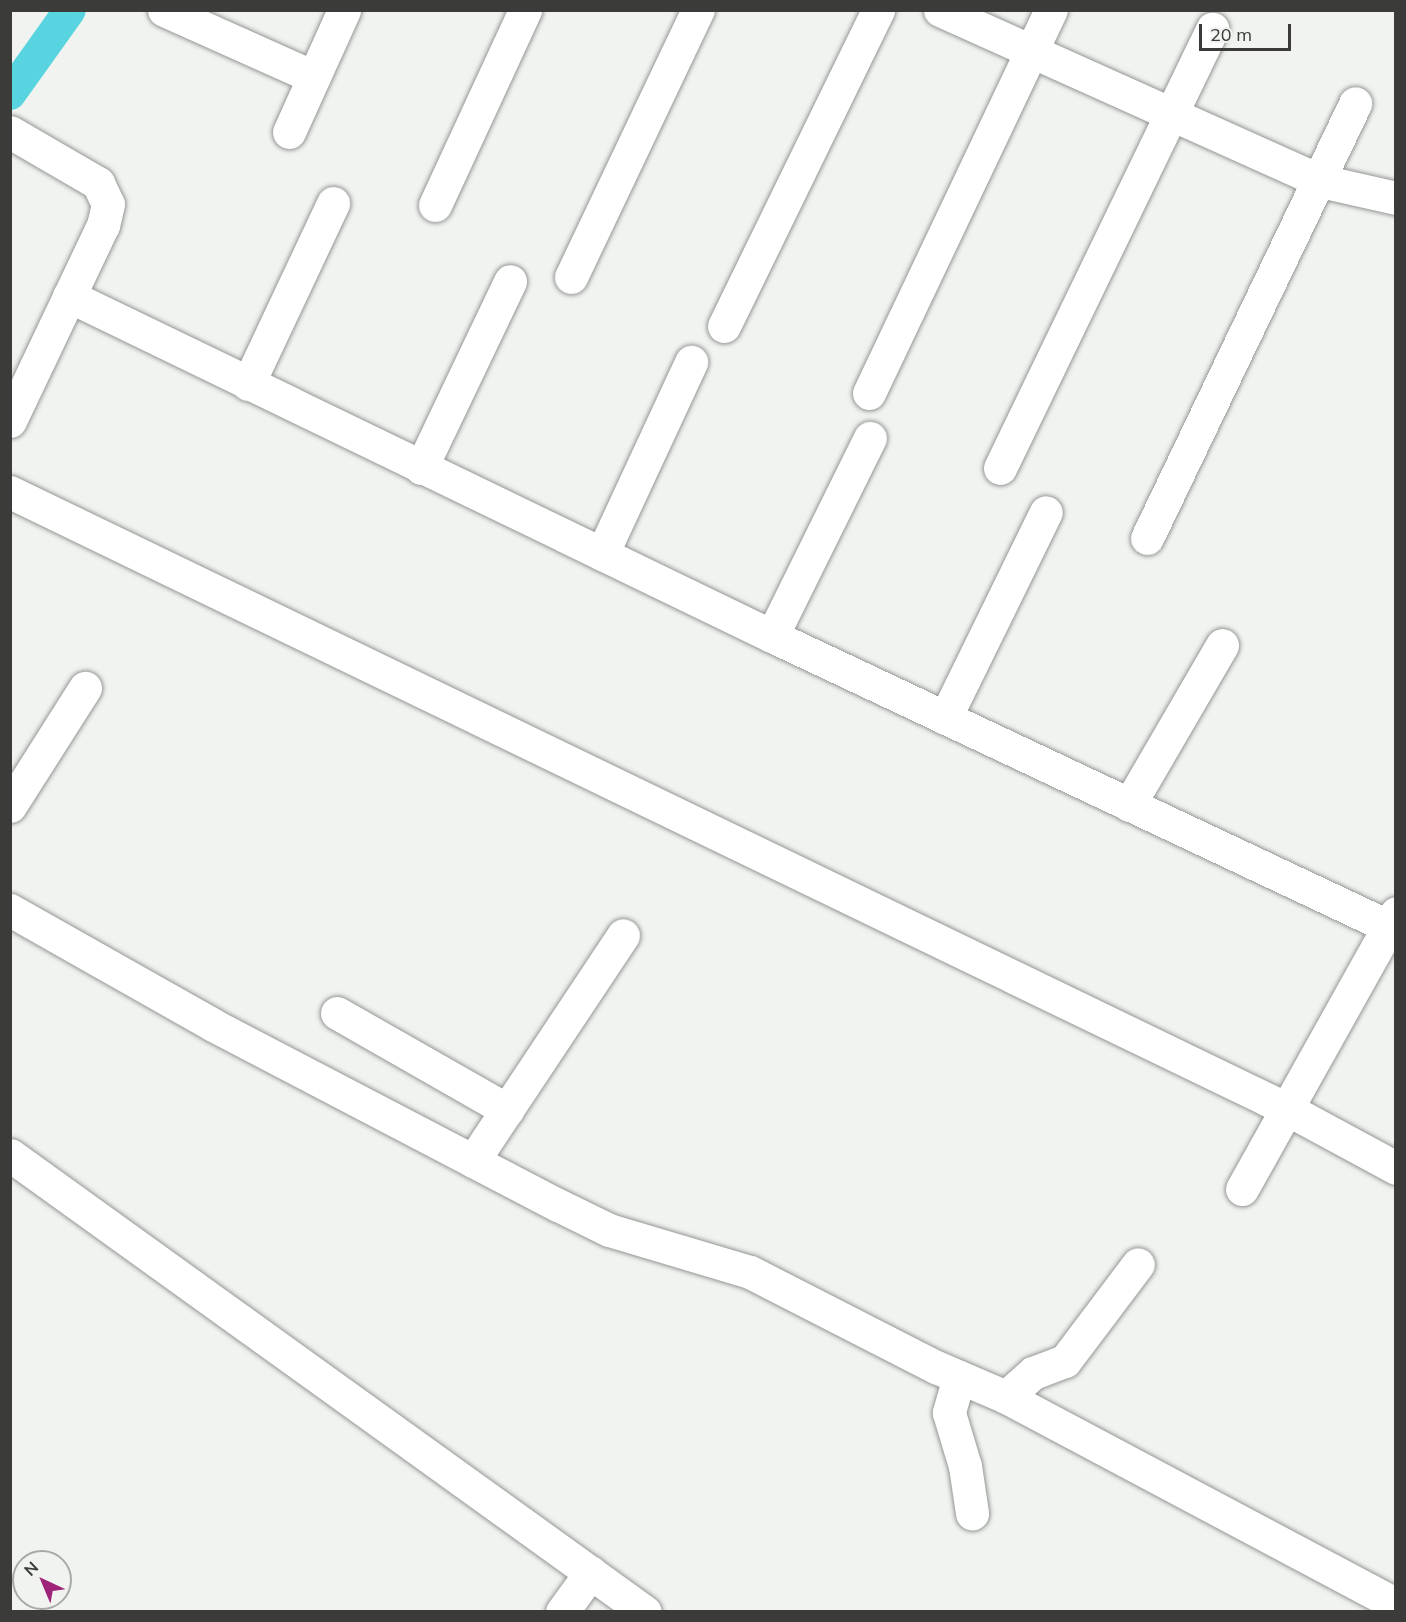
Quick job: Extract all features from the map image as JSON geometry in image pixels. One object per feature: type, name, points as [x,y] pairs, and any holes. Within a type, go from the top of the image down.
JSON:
[{"type":"street","points":[[164,10],[314,76]]},
{"type":"street","points":[[289,132],[344,10]]},
{"type":"street","points":[[435,205],[525,10]]},
{"type":"street","points":[[572,277],[698,10]]},
{"type":"street","points":[[724,326],[878,10]]},
{"type":"street","points":[[940,10],[1033,51],[1172,118],[1321,181],[1395,198]]},
{"type":"street","points":[[870,393],[1051,10]]},
{"type":"street","points":[[1000,468],[1172,118],[1212,29]]},
{"type":"street","points":[[1147,538],[1321,181],[1355,103]]},
{"type":"street","points":[[10,422],[103,225],[107,194],[90,177],[20,138]]},
{"type":"street","points":[[248,384],[333,202]]},
{"type":"street","points":[[422,468],[510,281]]},
{"type":"street","points":[[69,296],[945,718],[1130,805],[1393,923],[1242,1189]]},
{"type":"street","points":[[602,554],[691,362]]},
{"type":"street","points":[[772,636],[870,438]]},
{"type":"street","points":[[10,492],[1287,1109],[1395,1168]]},
{"type":"street","points":[[945,718],[1046,512]]},
{"type":"street","points":[[1130,805],[1222,645]]},
{"type":"street","points":[[10,806],[85,688]]},
{"type":"street","points":[[10,910],[213,1025],[609,1230],[750,1272],[959,1377],[1006,1397],[1393,1596]]},
{"type":"street","points":[[473,1161],[623,935]]},
{"type":"street","points":[[337,1013],[507,1110]]},
{"type":"street","points":[[10,1155],[645,1611]]},
{"type":"street","points":[[1006,1397],[1033,1372],[1065,1361],[1138,1264]]},
{"type":"street","points":[[959,1377],[949,1413],[965,1466],[972,1513]]},
{"type":"street","points":[[562,1611],[591,1572]]},
{"type":"waterway","points":[[10,94],[70,10]]}]
